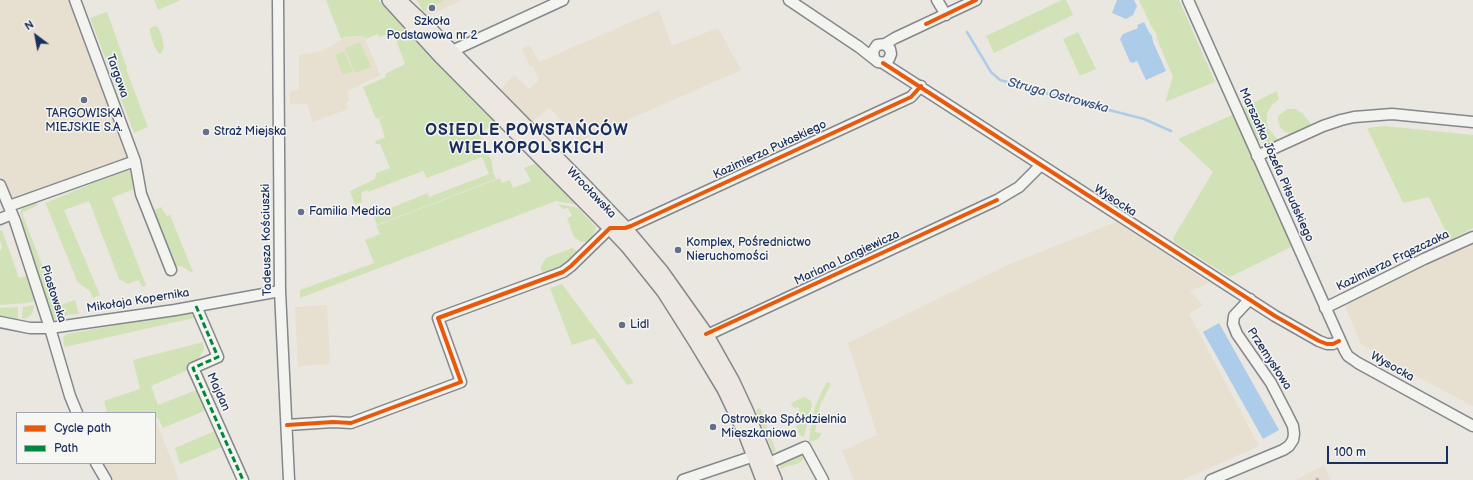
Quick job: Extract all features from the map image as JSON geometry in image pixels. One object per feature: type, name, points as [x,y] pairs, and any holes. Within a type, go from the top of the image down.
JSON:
[{"type":"main road","name":"Wrocławska","points":[[389,0],[442,58],[628,247],[701,338]]},
{"type":"main road","name":"Wrocławska","points":[[399,0],[452,51],[625,228],[662,272],[701,338],[735,412],[761,460],[775,480]]},
{"type":"main road","name":"Wrocławska","points":[[761,460],[763,480]]},
{"type":"street","name":"Targowa","points":[[75,0],[135,161],[141,194],[171,270]]},
{"type":"street","name":"Tadeusza Kościuszki","points":[[278,0],[280,291],[287,425],[286,479]]},
{"type":"street","points":[[452,51],[563,0]]},
{"type":"street","name":"Wysocka","points":[[789,0],[859,47],[883,54],[901,74],[1250,299],[1319,341],[1327,344],[1333,344],[1340,341],[1348,356],[1358,363],[1473,426]]},
{"type":"street","points":[[937,0],[946,15]]},
{"type":"street","points":[[883,54],[926,24],[976,0]]},
{"type":"street","name":"Marszałka Józefa Piłsudskiego","points":[[1188,0],[1340,341]]},
{"type":"street","name":"Kazimierza Pułaskiego","points":[[625,228],[911,97],[917,92],[920,86]]},
{"type":"street","points":[[1257,156],[1323,126],[1354,117],[1392,114],[1473,122]]},
{"type":"street","points":[[0,219],[10,210],[135,161]]},
{"type":"street","name":"Mariana Langiewicza","points":[[701,338],[997,200],[1019,186],[1041,165]]},
{"type":"street","name":"Piastowska","points":[[0,185],[50,328],[70,396],[77,412]]},
{"type":"street","points":[[287,425],[333,422],[351,423],[461,382],[438,318],[563,272],[610,228],[625,228]]},
{"type":"street","name":"Kazimierza Frąszczaka","points":[[1325,308],[1424,259],[1473,237]]},
{"type":"street","name":"Mikołaja Kopernika","points":[[0,322],[30,328],[50,328],[175,310],[280,291]]},
{"type":"street","name":"Przemysłowa","points":[[1211,480],[1283,450],[1289,446],[1293,440],[1293,426],[1271,383],[1236,334],[1233,324],[1234,316],[1250,299]]},
{"type":"street","name":"Majdan","points":[[196,306],[218,357],[193,368],[243,480]]},
{"type":"street","points":[[683,480],[806,447],[824,480]]},
{"type":"street","points":[[97,464],[106,480]]},
{"type":"shaded area","points":[[0,0],[70,0],[129,158],[11,201],[0,173]]},
{"type":"shaded area","name":"Szkoła Podstawowa nr 2","points":[[416,0],[462,0],[428,16]]},
{"type":"shaded area","points":[[659,10],[672,46],[718,28],[741,70],[580,141],[550,108],[531,122],[501,90],[514,75],[529,89],[539,80],[533,66],[530,66],[522,49],[530,45],[539,62]]},
{"type":"shaded area","points":[[364,36],[380,75],[347,91],[349,101],[346,103],[348,109],[313,122],[307,104],[290,104],[290,91],[299,90],[299,55],[322,51],[345,38]]},
{"type":"shaded area","points":[[1117,222],[1209,283],[1190,291],[1203,305],[1189,314],[1259,446],[1182,480],[854,480],[842,451],[877,435],[848,343],[1003,267]]},
{"type":"shaded area","points":[[1473,242],[1473,406],[1405,370],[1361,344],[1345,306],[1417,268]]},
{"type":"shaded area","points":[[327,305],[330,364],[298,366],[295,307]]},
{"type":"shaded area","points":[[156,421],[179,480],[106,480],[97,464],[156,464]]},
{"type":"shaded area","points":[[1324,465],[1331,480],[1296,480]]},
{"type":"green space","points":[[154,0],[181,0],[158,10]]},
{"type":"green space","points":[[326,0],[378,0],[499,122],[483,131],[481,138],[492,162],[493,172],[496,179],[377,225],[373,215],[428,193],[429,197],[489,174],[482,157],[427,178],[423,171],[368,192],[367,190],[361,193],[362,202],[355,205],[350,191],[375,179],[376,173],[390,168],[380,144],[376,144],[375,141],[385,137],[379,119],[385,116],[376,119],[363,87],[386,77],[385,74],[405,64],[393,32],[379,37],[378,34],[366,39],[364,36],[345,37],[341,39]]},
{"type":"green space","points":[[417,0],[444,0],[423,11]]},
{"type":"green space","points":[[1062,0],[1066,0],[1073,15],[994,53],[986,36]]},
{"type":"green space","points":[[1139,0],[1179,0],[1215,82],[1165,102],[1173,77],[1157,39],[1156,33],[1152,28]]},
{"type":"green space","points":[[107,12],[127,68],[126,69],[148,127],[134,133],[90,18]]},
{"type":"green space","points":[[155,26],[158,27],[164,47],[160,54],[154,46],[150,33],[150,28]]},
{"type":"green space","points":[[1078,32],[1096,69],[1080,76],[1063,39]]},
{"type":"green space","points":[[360,42],[371,67],[355,73],[345,48]]},
{"type":"green space","points":[[344,51],[353,71],[343,75],[335,55]]},
{"type":"green space","points":[[1277,91],[1279,99],[1272,105],[1267,113],[1267,123],[1268,128],[1278,140],[1268,145],[1256,139],[1242,108]]},
{"type":"green space","points":[[1287,109],[1296,109],[1303,114],[1311,124],[1310,128],[1293,135],[1285,132],[1280,127],[1278,116]]},
{"type":"green space","points":[[1234,114],[1293,246],[1230,277],[1174,242],[1173,238],[1213,172],[1178,139]]},
{"type":"green space","points":[[1385,126],[1473,135],[1473,228],[1450,240],[1429,197],[1403,203],[1367,128]]},
{"type":"green space","points":[[537,163],[565,190],[577,205],[556,201],[300,298],[300,290],[374,263],[365,240],[380,234],[376,226],[500,178],[502,183],[510,180],[513,188],[531,181],[524,168]]},
{"type":"green space","points":[[129,170],[136,188],[112,198],[146,285],[142,287],[139,280],[128,284],[119,279],[89,201],[64,210],[100,295],[93,298],[90,291],[78,283],[45,202]]},
{"type":"green space","points":[[37,203],[38,205],[22,213],[56,301],[60,305],[75,300],[79,314],[66,315],[66,320],[54,319],[51,315],[17,224],[23,221],[20,213],[23,207]]},
{"type":"green space","points":[[558,204],[578,208],[596,227],[593,236],[587,242],[581,242],[574,237],[567,218],[572,216],[568,208],[563,209]]},
{"type":"green space","points":[[161,207],[167,216],[170,215],[193,272],[181,266],[174,266],[151,211]]},
{"type":"green space","points":[[2,230],[19,278],[26,276],[35,301],[0,305],[0,251],[2,247],[0,231]]},
{"type":"green space","points":[[572,248],[577,251],[560,267],[544,273],[541,270],[541,266],[546,258]]},
{"type":"green space","points":[[562,284],[634,383],[627,385],[594,338],[572,345],[550,288]]},
{"type":"green space","points":[[34,305],[31,315],[22,319],[23,307]]},
{"type":"green space","points":[[18,307],[18,320],[0,318],[0,308]]},
{"type":"green space","points":[[195,311],[198,317],[65,347],[64,345],[63,337],[67,334]]},
{"type":"green space","points":[[203,342],[204,349],[199,358],[190,366],[190,369],[151,386],[158,405],[199,389],[209,409],[163,428],[158,418],[156,419],[156,412],[107,412],[104,401],[140,389],[133,360]]},
{"type":"green space","points":[[827,382],[831,384],[820,405],[815,432],[821,433],[821,435],[818,439],[809,442],[815,407]]},
{"type":"green space","points":[[804,397],[810,400],[812,404],[804,436],[802,437],[796,425],[803,421],[798,407],[794,408],[791,404]]},
{"type":"green space","points":[[760,408],[776,451],[773,453],[756,410]]},
{"type":"green space","points":[[217,430],[224,446],[180,464],[175,448]]},
{"type":"green space","points":[[804,454],[804,458],[801,462],[781,469],[779,464]]},
{"type":"water","points":[[1117,0],[1134,0],[1137,6],[1133,15],[1126,19],[1112,13]]},
{"type":"water","points":[[1144,22],[1152,36],[1153,42],[1166,71],[1146,80],[1137,61],[1133,63],[1130,62],[1120,39],[1123,34],[1138,28],[1137,25]]},
{"type":"water","points":[[1219,323],[1279,430],[1263,439],[1203,332]]},
{"type":"waterway","name":"Struga Ostrowska","points":[[967,32],[991,72],[1000,80],[1144,119],[1171,131]]},
{"type":"marked path","points":[[196,306],[218,357],[193,368],[243,480]]},
{"type":"cycle path","points":[[926,24],[976,0]]},
{"type":"cycle path","points":[[883,63],[1275,316],[1319,341],[1327,344],[1333,344],[1339,341]]},
{"type":"cycle path","points":[[287,425],[333,422],[351,423],[461,382],[438,318],[563,272],[610,228],[625,228],[631,226],[911,97],[921,86]]},
{"type":"cycle path","points":[[706,334],[997,200]]},
{"type":"place","name":"Szkoła Podstawowa nr 2","points":[[432,8]]},
{"type":"place","name":"TARGOWISKA MIEJSKIE S.A.","points":[[84,100]]},
{"type":"place","name":"Straż Miejska","points":[[206,132]]},
{"type":"place","name":"Familia Medica","points":[[301,212]]},
{"type":"place","name":"Komplex, Pośrednictwo Nieruchomości","points":[[678,250]]},
{"type":"place","name":"Lidl","points":[[622,325]]},
{"type":"place","name":"Ostrowska Spółdzielnia Mieszkaniowa","points":[[713,427]]},
{"type":"district","name":"OSIEDLE POWSTAŃCÓW WIELKOPOLSKICH","points":[[527,140]]}]
